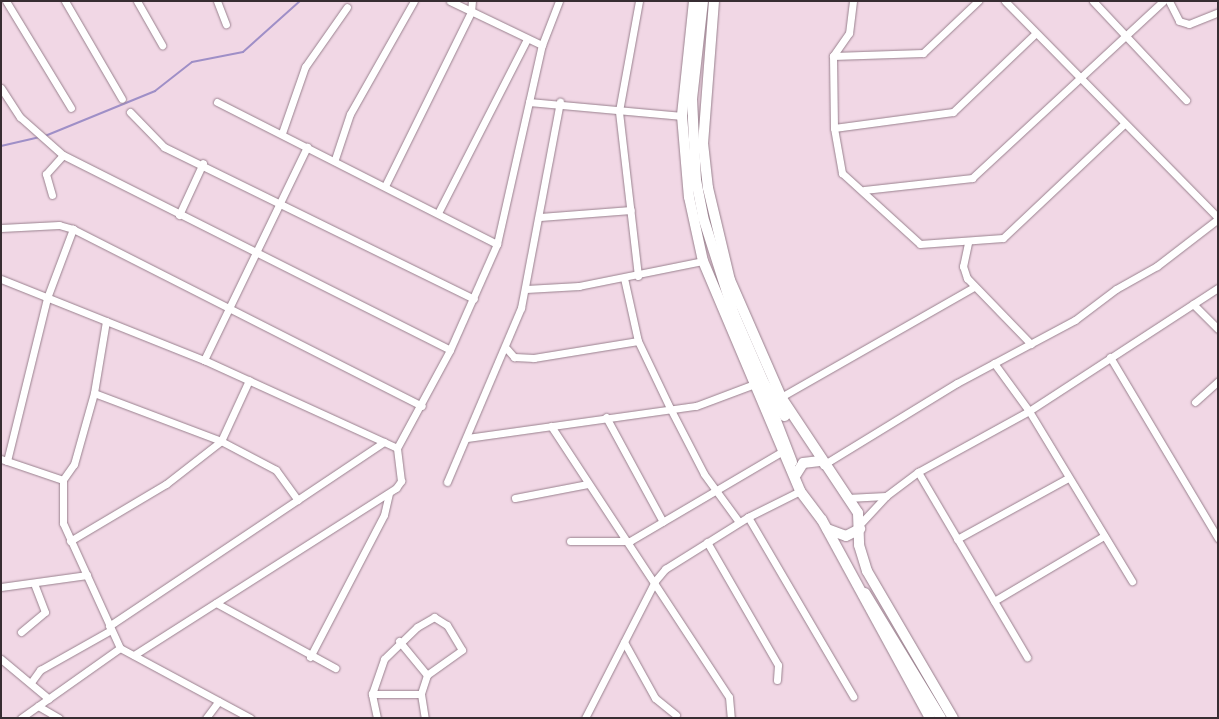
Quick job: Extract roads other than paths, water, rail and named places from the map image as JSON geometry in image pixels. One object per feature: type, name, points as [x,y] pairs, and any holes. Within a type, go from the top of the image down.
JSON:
[{"type":"main road","points":[[694,1],[682,116],[689,197],[703,261],[752,385],[800,491],[827,529],[930,718]]},
{"type":"main road","points":[[704,1],[692,99],[696,180],[723,284],[792,454],[793,472]]},
{"type":"main road","points":[[714,1],[703,100],[708,188],[730,280],[782,397],[820,460],[846,498],[860,526],[860,570],[875,604]]},
{"type":"main road","points":[[764,383],[800,440],[820,460]]},
{"type":"main road","points":[[793,472],[803,463],[820,460]]},
{"type":"main road","points":[[827,529],[846,536],[860,526]]},
{"type":"main road","points":[[860,556],[953,718]]},
{"type":"main road","points":[[842,558],[875,604],[941,718]]},
{"type":"street","points":[[6,1],[71,108]]},
{"type":"street","points":[[65,1],[122,99]]},
{"type":"street","points":[[137,1],[162,45]]},
{"type":"street","points":[[217,1],[226,24]]},
{"type":"street","points":[[335,159],[350,114],[414,1]]},
{"type":"street","points":[[450,1],[542,45]]},
{"type":"street","points":[[385,186],[471,12],[472,1]]},
{"type":"street","points":[[134,655],[389,494],[400,481],[397,448],[422,406],[450,350],[474,299],[496,244],[542,45],[559,1]]},
{"type":"street","points":[[638,276],[619,111],[639,1]]},
{"type":"street","points":[[853,1],[849,33],[833,56],[834,128],[842,173],[864,190],[920,244],[968,243],[1003,238],[1123,125]]},
{"type":"street","points":[[833,56],[924,52],[978,1]]},
{"type":"street","points":[[820,460],[1031,344],[1158,266],[1218,218],[1079,81],[1005,1]]},
{"type":"street","points":[[1093,1],[1186,100]]},
{"type":"street","points":[[864,190],[972,178],[1127,38],[1163,1]]},
{"type":"street","points":[[1169,1],[1179,21],[1188,24],[1218,12]]},
{"type":"street","points":[[282,133],[305,67],[346,7]]},
{"type":"street","points":[[834,128],[952,112],[1035,34]]},
{"type":"street","points":[[438,213],[527,39]]},
{"type":"street","points":[[1,88],[20,118],[42,139],[63,155],[450,350]]},
{"type":"street","points":[[217,102],[335,159],[496,244]]},
{"type":"street","points":[[528,102],[560,102],[619,111],[682,116]]},
{"type":"street","points":[[447,482],[506,349],[526,288],[560,102]]},
{"type":"street","points":[[130,112],[164,147],[203,163],[474,299]]},
{"type":"street","points":[[204,360],[258,254],[307,147]]},
{"type":"street","points":[[52,195],[46,174],[63,155]]},
{"type":"street","points":[[179,214],[203,163]]},
{"type":"street","points":[[540,217],[631,210]]},
{"type":"street","points":[[1,228],[59,225],[73,229],[422,406]]},
{"type":"street","points":[[63,480],[4,460],[46,298],[73,229]]},
{"type":"street","points":[[968,243],[963,266],[974,287],[1031,344]]},
{"type":"street","points":[[526,288],[638,276],[703,261]]},
{"type":"street","points":[[1,278],[46,298],[204,360],[397,448]]},
{"type":"street","points":[[624,278],[638,341],[670,408],[717,492],[739,522]]},
{"type":"street","points":[[782,397],[974,287]]},
{"type":"street","points":[[860,526],[886,496],[918,472],[1029,411],[1218,288]]},
{"type":"street","points":[[1193,304],[1218,329]]},
{"type":"street","points":[[106,321],[94,393],[74,464],[63,480],[63,523],[120,648],[250,718]]},
{"type":"street","points":[[506,349],[514,357],[534,358],[638,341]]},
{"type":"street","points":[[1110,357],[1218,538]]},
{"type":"street","points":[[994,363],[1029,411],[1132,582]]},
{"type":"street","points":[[70,541],[166,484],[221,441],[249,380]]},
{"type":"street","points":[[1195,402],[1218,381]]},
{"type":"street","points":[[467,438],[713,402],[752,385]]},
{"type":"street","points":[[94,393],[221,441],[276,470],[298,500]]},
{"type":"street","points":[[606,417],[664,522]]},
{"type":"street","points":[[551,426],[588,484],[630,541],[729,697],[731,718]]},
{"type":"street","points":[[32,681],[40,670],[110,628],[384,442]]},
{"type":"street","points":[[570,541],[630,541],[717,492],[783,451]]},
{"type":"street","points":[[918,472],[1027,657]]},
{"type":"street","points":[[957,539],[1068,478]]},
{"type":"street","points":[[515,498],[588,484]]},
{"type":"street","points":[[585,718],[655,581],[707,542],[739,522],[800,491]]},
{"type":"street","points":[[310,657],[335,602],[384,515],[389,494]]},
{"type":"street","points":[[846,498],[886,496]]},
{"type":"street","points":[[748,517],[853,696]]},
{"type":"street","points":[[994,601],[1104,536]]},
{"type":"street","points":[[707,542],[778,665],[777,680]]},
{"type":"street","points":[[1,588],[87,574]]},
{"type":"street","points":[[21,632],[45,612],[34,584]]},
{"type":"street","points":[[216,603],[310,657],[335,668]]},
{"type":"street","points":[[377,718],[372,694],[384,659],[399,641],[434,617],[447,625],[462,652],[427,675],[421,694],[425,718]]},
{"type":"street","points":[[399,641],[427,675]]},
{"type":"street","points":[[624,642],[655,698],[676,715]]},
{"type":"street","points":[[21,718],[120,648]]},
{"type":"street","points":[[1,659],[32,681],[49,699]]},
{"type":"street","points":[[372,694],[421,694]]},
{"type":"street","points":[[206,718],[220,701]]},
{"type":"street","points":[[38,706],[59,718]]},
{"type":"waterway","points":[[45,136],[155,91],[192,62],[243,52],[300,1]]},
{"type":"waterway","points":[[1,146],[40,137]]}]
